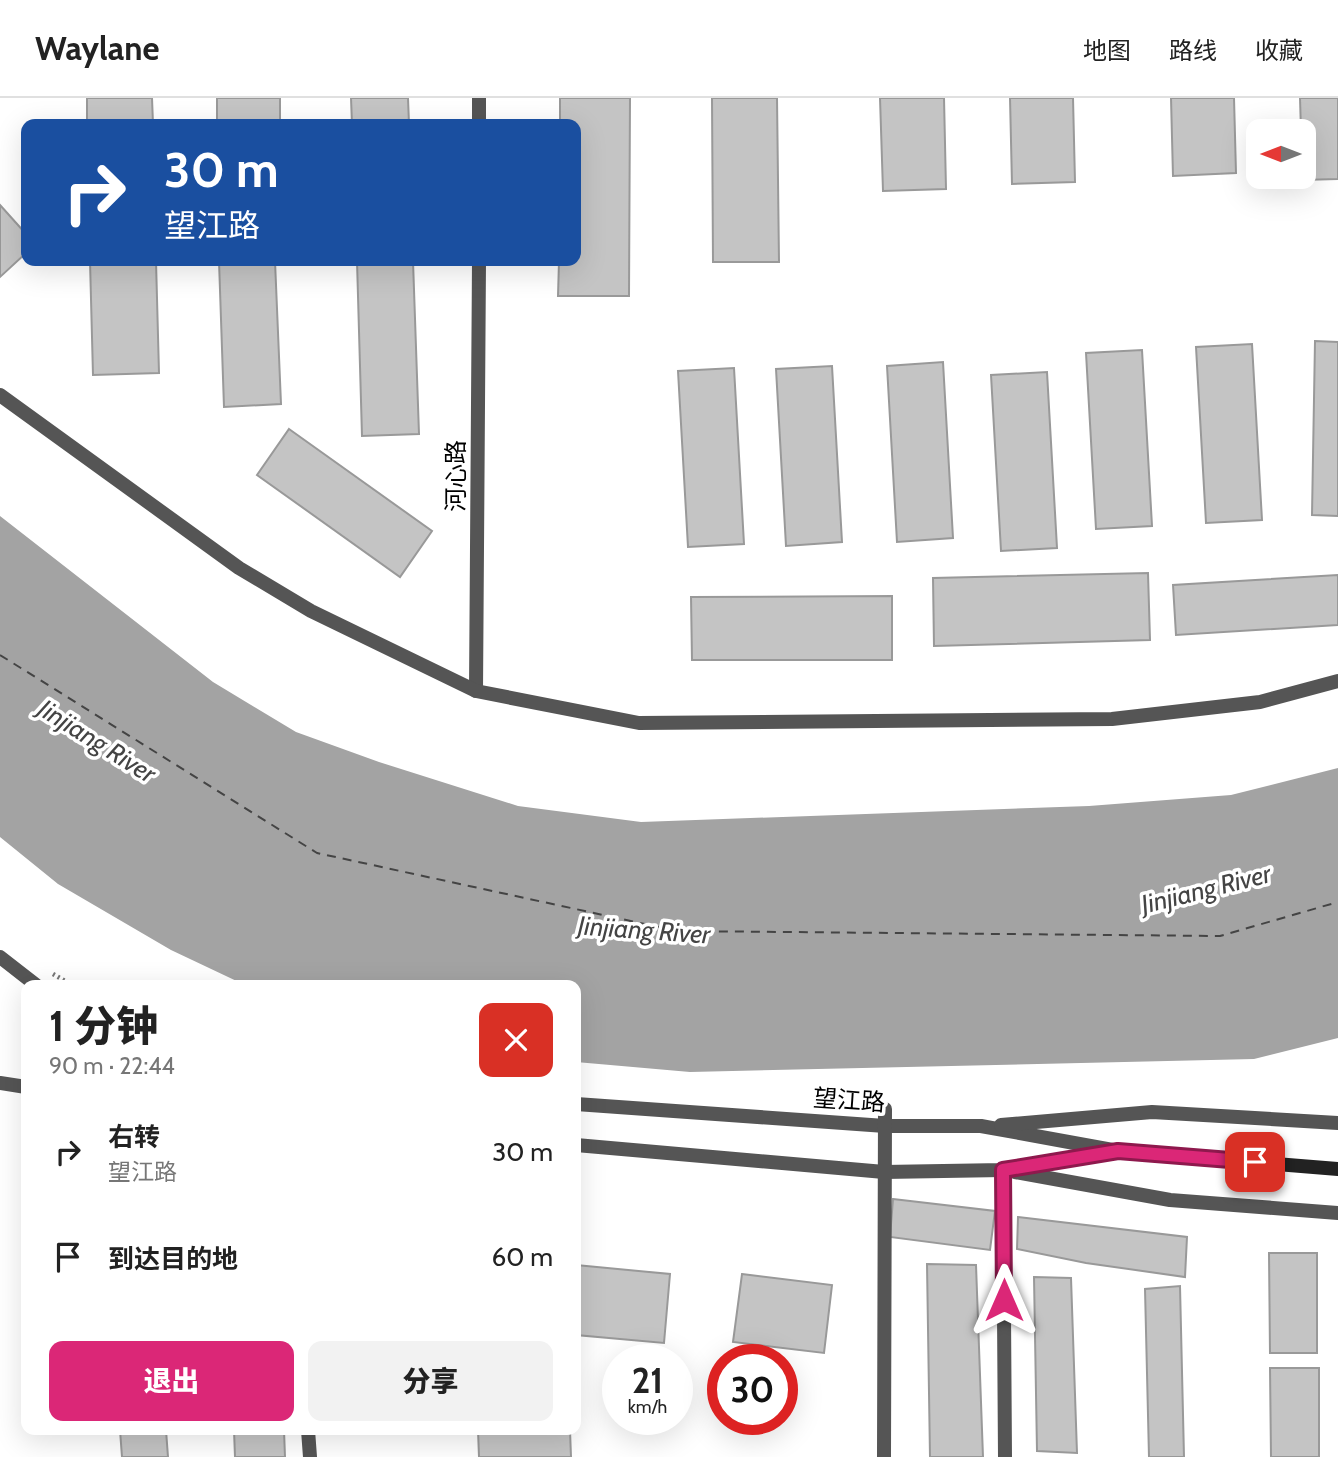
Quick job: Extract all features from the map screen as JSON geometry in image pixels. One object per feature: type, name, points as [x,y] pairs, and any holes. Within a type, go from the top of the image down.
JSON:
[{"type":"main road","name":"望江路","points":[[1118,1151],[1338,1169]]},
{"type":"street","points":[[479,119],[480,98]]},
{"type":"street","name":"河心路","points":[[476,691],[479,266]]},
{"type":"street","points":[[0,395],[239,568],[311,611],[476,691],[639,723],[1112,719],[1260,702],[1338,681]]},
{"type":"street","points":[[0,957],[30,980]]},
{"type":"street","points":[[0,1083],[21,1086]]},
{"type":"street","name":"望江路","points":[[581,1104],[885,1126],[981,1126],[1118,1151]]},
{"type":"street","points":[[884,1457],[885,1109]]},
{"type":"street","points":[[981,1126],[1152,1112],[1338,1124]]},
{"type":"street","name":"望江路","points":[[581,1145],[884,1172],[1003,1170],[1118,1151]]},
{"type":"street","points":[[1005,1457],[1003,1170],[1170,1200],[1338,1213]]},
{"type":"street","points":[[308,1435],[310,1457]]},
{"type":"water","name":"Jinjiang River","points":[[0,516],[213,682],[296,732],[379,762],[518,806],[641,822],[1089,806],[1231,795],[1338,768],[1338,1038],[1254,1059],[690,1072],[581,1062],[581,980],[234,980],[171,950],[58,884],[0,837]]},
{"type":"building","points":[[87,98],[152,98],[153,119],[87,119]]},
{"type":"building","points":[[217,98],[280,98],[280,119],[217,119]]},
{"type":"building","points":[[351,98],[408,98],[409,119],[352,119]]},
{"type":"building","points":[[560,98],[630,98],[629,296],[558,296],[559,266],[581,266],[581,119],[560,119]]},
{"type":"building","points":[[712,98],[777,98],[779,262],[713,262]]},
{"type":"building","points":[[880,98],[944,98],[946,189],[883,191]]},
{"type":"building","points":[[1010,98],[1073,98],[1075,182],[1012,184]]},
{"type":"building","points":[[1171,98],[1234,98],[1236,173],[1173,176]]},
{"type":"building","points":[[1300,98],[1338,98],[1338,179],[1316,180],[1316,119],[1301,119]]},
{"type":"building","points":[[0,205],[21,228],[21,258],[0,277]]},
{"type":"building","points":[[90,266],[156,266],[159,373],[93,375]]},
{"type":"building","points":[[219,266],[275,266],[281,404],[224,407]]},
{"type":"building","points":[[357,266],[413,266],[419,434],[362,436]]},
{"type":"building","points":[[1315,341],[1338,342],[1338,516],[1312,515]]},
{"type":"building","points":[[1252,344],[1262,520],[1206,523],[1196,347]]},
{"type":"building","points":[[1142,350],[1152,526],[1096,529],[1086,353]]},
{"type":"building","points":[[943,362],[953,538],[897,542],[887,366]]},
{"type":"building","points":[[832,366],[842,542],[786,546],[776,369]]},
{"type":"building","points":[[734,368],[744,544],[688,547],[678,371]]},
{"type":"building","points":[[1047,372],[1057,548],[1001,551],[991,375]]},
{"type":"building","points":[[289,429],[432,531],[400,577],[257,475]]},
{"type":"building","points":[[1148,573],[1150,640],[934,646],[933,578]]},
{"type":"building","points":[[1338,575],[1338,625],[1176,635],[1173,585]]},
{"type":"building","points":[[892,596],[892,660],[692,660],[691,597]]},
{"type":"building","points":[[893,1199],[995,1211],[990,1250],[890,1237]]},
{"type":"building","points":[[1018,1217],[1187,1237],[1185,1277],[1086,1263],[1017,1249]]},
{"type":"building","points":[[1269,1253],[1317,1253],[1317,1353],[1270,1353]]},
{"type":"building","points":[[927,1264],[976,1265],[983,1457],[930,1457]]},
{"type":"building","points":[[581,1265],[670,1274],[664,1343],[581,1335]]},
{"type":"building","points":[[742,1274],[832,1285],[824,1353],[798,1350],[798,1344],[733,1342]]},
{"type":"building","points":[[1034,1277],[1071,1278],[1077,1453],[1037,1451]]},
{"type":"building","points":[[1180,1286],[1184,1457],[1149,1457],[1145,1289]]},
{"type":"building","points":[[1270,1368],[1319,1368],[1319,1457],[1271,1457]]},
{"type":"building","points":[[120,1435],[166,1435],[168,1457],[122,1457]]},
{"type":"building","points":[[234,1435],[284,1435],[285,1457],[235,1457]]},
{"type":"building","points":[[478,1435],[570,1435],[571,1457],[479,1457]]},
{"type":"ferry route","points":[[0,655],[317,853],[677,931],[1220,936],[1338,902]]},
{"type":"route","points":[[1004,1300],[1003,1170],[1118,1151],[1255,1162]]}]
